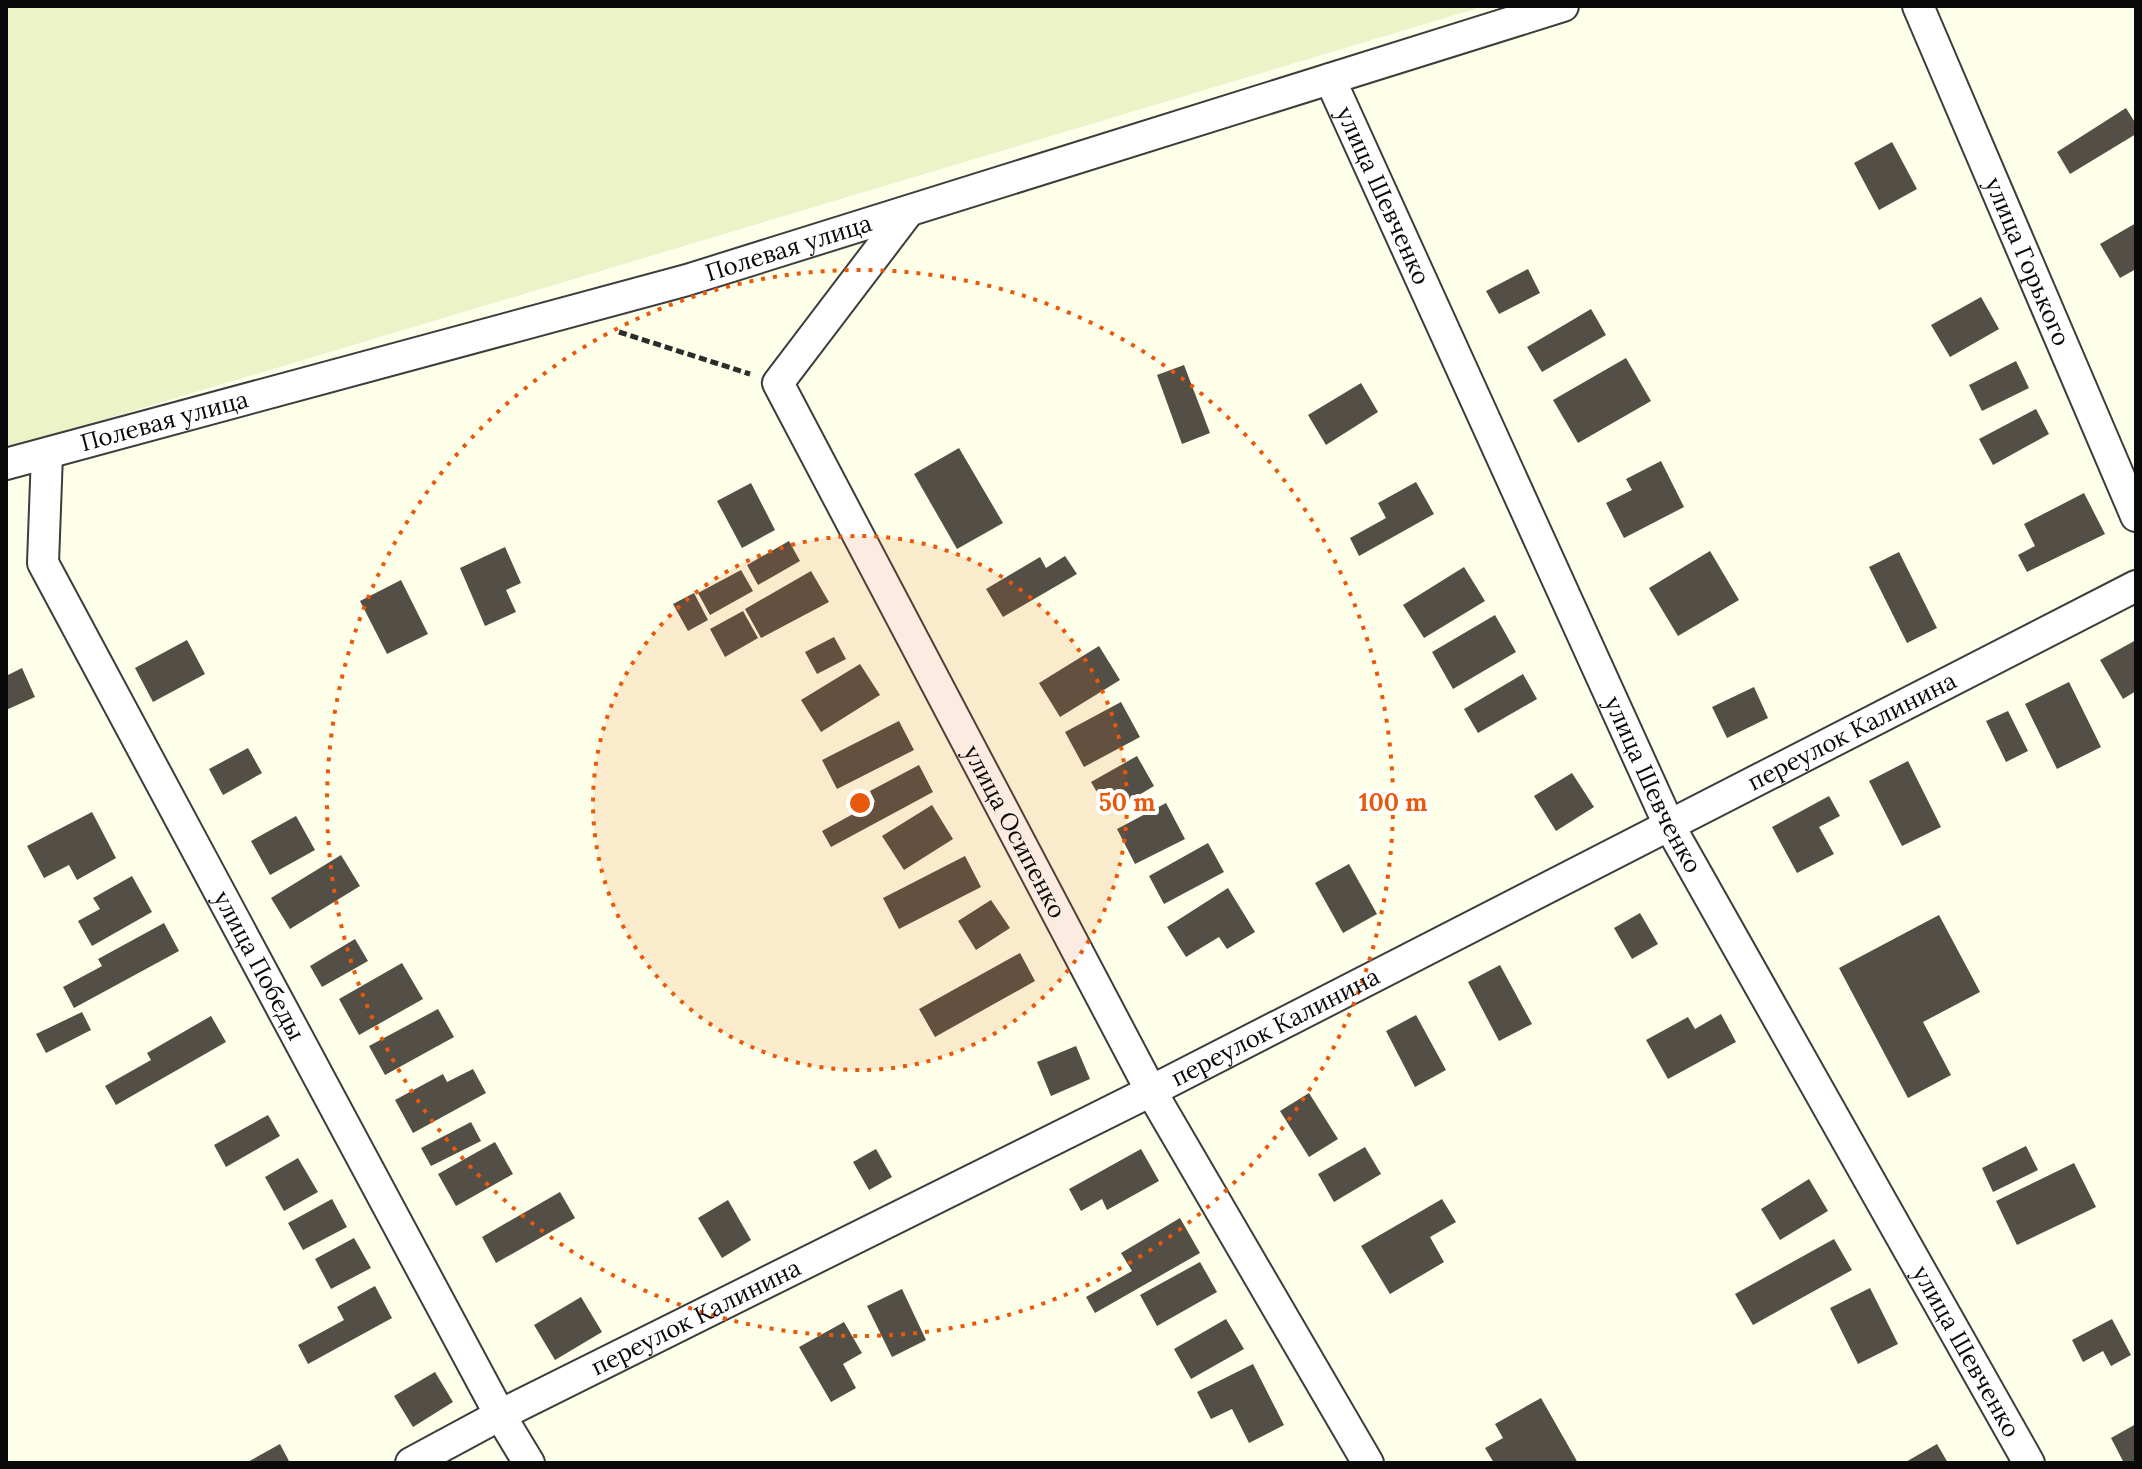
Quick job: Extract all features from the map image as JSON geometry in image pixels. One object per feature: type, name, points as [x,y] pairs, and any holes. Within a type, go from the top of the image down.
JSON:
[{"type":"street","name":"Полевая улица","points":[[6,464],[687,280],[1563,6]]},
{"type":"street","name":"улица Горького","points":[[1918,6],[2136,516]]},
{"type":"street","name":"улица Шевченко","points":[[1330,79],[1669,825],[2029,1463]]},
{"type":"street","points":[[778,383],[908,212]]},
{"type":"street","name":"улица Осипенко","points":[[778,383],[1151,1091],[1368,1463]]},
{"type":"street","name":"улица Победы","points":[[47,454],[43,563],[500,1415],[529,1463]]},
{"type":"street","name":"переулок Калинина","points":[[411,1463],[500,1415],[1151,1091],[2136,586]]},
{"type":"path","points":[[561,314],[778,383]]},
{"type":"green space","points":[[6,6],[1485,6],[6,449]]},
{"type":"building","points":[[2126,108],[2136,124],[2136,134],[2070,174],[2057,152]]},
{"type":"building","points":[[1892,142],[1917,189],[1879,210],[1854,163]]},
{"type":"building","points":[[2136,223],[2136,269],[2120,278],[2100,244]]},
{"type":"building","points":[[1528,269],[1540,293],[1499,314],[1486,291]]},
{"type":"building","points":[[1981,297],[1999,329],[1950,357],[1931,325]]},
{"type":"building","points":[[1591,309],[1606,335],[1542,372],[1527,347]]},
{"type":"building","points":[[1626,358],[1651,401],[1578,443],[1553,400]]},
{"type":"building","points":[[2016,361],[2029,388],[1982,411],[1969,385]]},
{"type":"building","points":[[1184,365],[1210,433],[1182,444],[1157,375]]},
{"type":"building","points":[[1361,383],[1378,412],[1326,445],[1308,415]]},
{"type":"building","points":[[2036,409],[2049,434],[1993,465],[1979,439]]},
{"type":"building","points":[[959,448],[1003,523],[957,549],[914,474]]},
{"type":"building","points":[[1661,461],[1684,507],[1624,538],[1606,503],[1632,490],[1626,479]]},
{"type":"building","points":[[1416,482],[1434,514],[1359,556],[1350,538],[1386,518],[1378,503]]},
{"type":"building","points":[[751,483],[775,530],[742,548],[717,501]]},
{"type":"building","points":[[2084,493],[2105,534],[2027,572],[2018,555],[2035,546],[2024,524]]},
{"type":"building","points":[[789,541],[800,561],[758,585],[747,565]]},
{"type":"building","points":[[505,547],[521,583],[506,590],[516,612],[485,626],[460,568]]},
{"type":"building","points":[[1710,551],[1739,600],[1678,636],[1649,588]]},
{"type":"building","points":[[1899,552],[1937,628],[1907,643],[1869,567]]},
{"type":"building","points":[[1065,556],[1077,574],[1003,617],[986,589],[1040,557],[1046,568]]},
{"type":"building","points":[[1464,567],[1485,601],[1424,638],[1403,605]]},
{"type":"building","points":[[741,570],[753,591],[710,615],[698,593]]},
{"type":"building","points":[[811,571],[829,602],[761,638],[745,609]]},
{"type":"building","points":[[401,580],[428,634],[387,654],[360,601]]},
{"type":"building","points":[[694,593],[708,620],[688,631],[673,604]]},
{"type":"building","points":[[743,611],[758,638],[725,657],[710,629]]},
{"type":"building","points":[[1495,615],[1516,652],[1453,689],[1432,652]]},
{"type":"building","points":[[834,637],[846,659],[817,674],[805,652]]},
{"type":"building","points":[[187,640],[205,674],[153,702],[135,668]]},
{"type":"building","points":[[2136,640],[2136,691],[2123,699],[2100,660]]},
{"type":"building","points":[[1099,646],[1120,680],[1060,717],[1039,683]]},
{"type":"building","points":[[860,664],[880,695],[821,732],[801,700]]},
{"type":"building","points":[[22,668],[35,697],[6,710],[6,676]]},
{"type":"building","points":[[1523,674],[1537,699],[1478,733],[1464,709]]},
{"type":"building","points":[[2069,682],[2101,747],[2057,769],[2025,704]]},
{"type":"building","points":[[1754,687],[1768,718],[1727,738],[1712,707]]},
{"type":"building","points":[[1121,702],[1140,737],[1084,767],[1065,732]]},
{"type":"building","points":[[2008,711],[2028,751],[2006,762],[1986,721]]},
{"type":"building","points":[[899,721],[914,750],[837,789],[822,760]]},
{"type":"building","points":[[248,748],[262,773],[223,795],[209,769]]},
{"type":"building","points":[[1137,756],[1154,786],[1109,813],[1091,782]]},
{"type":"building","points":[[1908,761],[1941,827],[1902,846],[1869,781]]},
{"type":"building","points":[[919,765],[933,792],[831,847],[822,831],[875,802],[870,791]]},
{"type":"building","points":[[1572,773],[1594,807],[1556,831],[1534,796]]},
{"type":"building","points":[[1829,796],[1840,816],[1819,827],[1834,854],[1797,873],[1772,827]]},
{"type":"building","points":[[1166,803],[1185,839],[1135,864],[1117,829]]},
{"type":"building","points":[[932,805],[953,839],[904,870],[882,836]]},
{"type":"building","points":[[92,812],[116,858],[77,880],[69,865],[44,878],[27,846]]},
{"type":"building","points":[[296,816],[315,850],[270,875],[251,841]]},
{"type":"building","points":[[1208,843],[1224,872],[1164,904],[1149,876]]},
{"type":"building","points":[[341,855],[360,886],[290,929],[271,898]]},
{"type":"building","points":[[965,856],[981,887],[899,929],[883,898]]},
{"type":"building","points":[[1349,864],[1377,914],[1343,933],[1315,883]]},
{"type":"building","points":[[132,876],[152,912],[92,946],[78,921],[100,909],[93,898]]},
{"type":"building","points":[[1228,888],[1255,932],[1227,949],[1219,937],[1186,957],[1167,927]]},
{"type":"building","points":[[991,900],[1010,928],[976,950],[958,921]]},
{"type":"building","points":[[1640,913],[1658,944],[1632,959],[1614,928]]},
{"type":"building","points":[[1939,915],[1980,992],[1923,1022],[1951,1075],[1908,1098],[1839,968]]},
{"type":"building","points":[[164,923],[179,951],[74,1008],[63,987],[102,966],[98,959]]},
{"type":"building","points":[[355,939],[368,961],[322,987],[310,966]]},
{"type":"building","points":[[1020,953],[1035,981],[935,1037],[919,1009]]},
{"type":"building","points":[[402,963],[423,999],[359,1035],[339,999]]},
{"type":"building","points":[[1500,965],[1532,1024],[1499,1041],[1468,982]]},
{"type":"building","points":[[438,1009],[454,1037],[385,1075],[369,1046]]},
{"type":"building","points":[[82,1012],[91,1030],[46,1053],[36,1034]]},
{"type":"building","points":[[1721,1014],[1736,1042],[1668,1079],[1646,1040],[1688,1017],[1695,1029]]},
{"type":"building","points":[[1416,1015],[1446,1070],[1415,1087],[1386,1031]]},
{"type":"building","points":[[211,1016],[226,1042],[116,1105],[105,1086],[151,1060],[147,1053]]},
{"type":"building","points":[[1076,1046],[1090,1079],[1051,1096],[1037,1062]]},
{"type":"building","points":[[473,1069],[486,1093],[413,1133],[395,1100],[443,1074],[447,1082]]},
{"type":"building","points":[[1309,1093],[1338,1139],[1309,1157],[1280,1111]]},
{"type":"building","points":[[268,1115],[280,1136],[226,1167],[214,1145]]},
{"type":"building","points":[[471,1122],[481,1141],[431,1166],[421,1148]]},
{"type":"building","points":[[495,1142],[513,1174],[456,1206],[438,1174]]},
{"type":"building","points":[[2026,1146],[2038,1170],[1993,1192],[1982,1168]]},
{"type":"building","points":[[1365,1147],[1381,1174],[1334,1202],[1318,1174]]},
{"type":"building","points":[[876,1149],[892,1177],[869,1190],[853,1162]]},
{"type":"building","points":[[1141,1149],[1159,1181],[1107,1210],[1102,1199],[1081,1211],[1069,1189]]},
{"type":"building","points":[[298,1158],[318,1192],[284,1211],[265,1177]]},
{"type":"building","points":[[2074,1163],[2096,1207],[2017,1245],[1996,1201]]},
{"type":"building","points":[[1809,1179],[1828,1211],[1780,1240],[1761,1209]]},
{"type":"building","points":[[560,1192],[575,1218],[496,1263],[482,1237]]},
{"type":"building","points":[[332,1199],[347,1227],[303,1250],[288,1223]]},
{"type":"building","points":[[1442,1199],[1456,1222],[1430,1237],[1444,1262],[1390,1294],[1361,1246]]},
{"type":"building","points":[[728,1200],[751,1240],[722,1258],[698,1218]]},
{"type":"building","points":[[1180,1218],[1200,1253],[1095,1313],[1086,1297],[1132,1271],[1121,1253]]},
{"type":"building","points":[[354,1238],[371,1268],[331,1289],[315,1259]]},
{"type":"building","points":[[1834,1239],[1852,1270],[1753,1325],[1735,1294]]},
{"type":"building","points":[[1200,1262],[1217,1292],[1157,1326],[1140,1295]]},
{"type":"building","points":[[375,1286],[392,1318],[308,1364],[298,1345],[344,1320],[337,1307]]},
{"type":"building","points":[[1870,1288],[1898,1344],[1858,1364],[1830,1308]]},
{"type":"building","points":[[902,1289],[926,1340],[892,1357],[867,1306]]},
{"type":"building","points":[[581,1297],[602,1332],[555,1360],[534,1325]]},
{"type":"building","points":[[1226,1319],[1244,1349],[1191,1379],[1174,1349]]},
{"type":"building","points":[[2112,1319],[2131,1355],[2111,1366],[2103,1351],[2083,1362],[2072,1340]]},
{"type":"building","points":[[844,1322],[862,1353],[843,1364],[856,1388],[831,1402],[799,1347]]},
{"type":"building","points":[[1253,1364],[1284,1425],[1249,1443],[1232,1409],[1211,1419],[1197,1392]]},
{"type":"building","points":[[435,1372],[453,1402],[413,1427],[394,1396]]},
{"type":"building","points":[[1541,1398],[1578,1463],[1494,1463],[1485,1448],[1503,1438],[1495,1424]]},
{"type":"building","points":[[2136,1424],[2136,1463],[2124,1463],[2111,1438]]},
{"type":"building","points":[[280,1444],[290,1463],[246,1463]]},
{"type":"building","points":[[1937,1444],[1948,1463],[1904,1463]]}]
